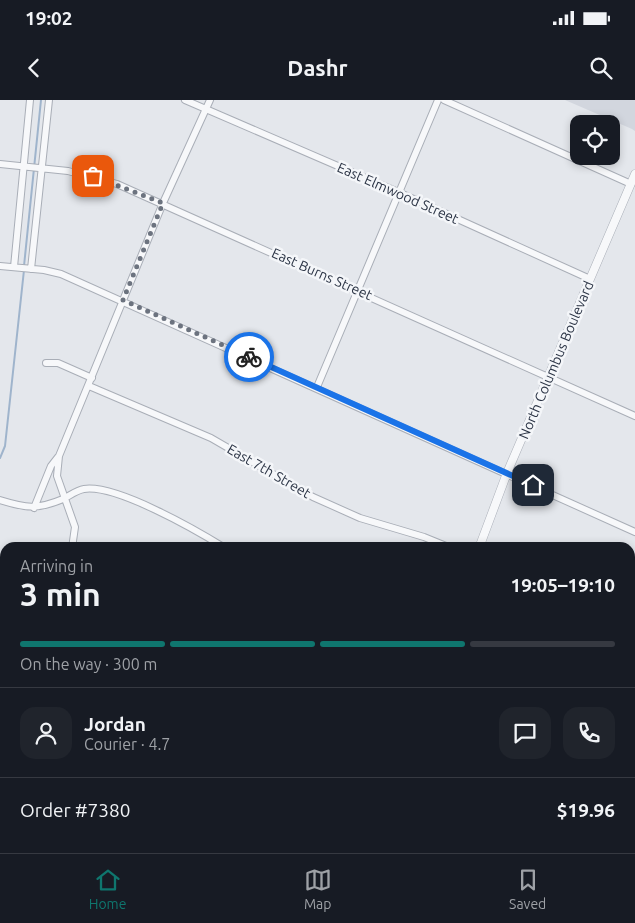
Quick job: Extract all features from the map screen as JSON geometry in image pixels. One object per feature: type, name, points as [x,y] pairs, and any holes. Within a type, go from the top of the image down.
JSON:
[{"type":"street","points":[[14,267],[30,100]]},
{"type":"street","points":[[31,269],[49,100]]},
{"type":"street","name":"East Elmwood Street","points":[[185,100],[398,192],[590,279]]},
{"type":"street","points":[[73,542],[75,527],[56,476],[59,456],[163,203],[210,100]]},
{"type":"street","points":[[316,387],[438,100]]},
{"type":"street","points":[[444,100],[631,184]]},
{"type":"street","name":"East Burns Street","points":[[0,164],[93,176],[163,203],[635,416]]},
{"type":"street","name":"North Columbus Boulevard","points":[[481,542],[507,473],[635,174]]},
{"type":"street","points":[[0,266],[61,274],[123,300],[635,532]]},
{"type":"street","points":[[46,363],[58,364],[92,378]]},
{"type":"street","name":"East 7th Street","points":[[89,386],[211,438],[313,497],[360,518],[424,536],[438,542]]},
{"type":"street","points":[[34,508],[51,466],[59,456]]},
{"type":"street","points":[[0,500],[24,508],[34,508],[64,498],[82,489],[97,488],[114,493],[198,531],[215,542]]},
{"type":"shaded area","points":[[565,100],[635,100],[635,131],[620,124],[620,115],[600,115]]},
{"type":"waterway","points":[[24,266],[41,100]]},
{"type":"waterway","points":[[0,458],[5,446],[24,270]]},
{"type":"way so far","points":[[93,176],[163,203],[123,300],[249,357]]},
{"type":"route","points":[[249,357],[533,485]]}]
